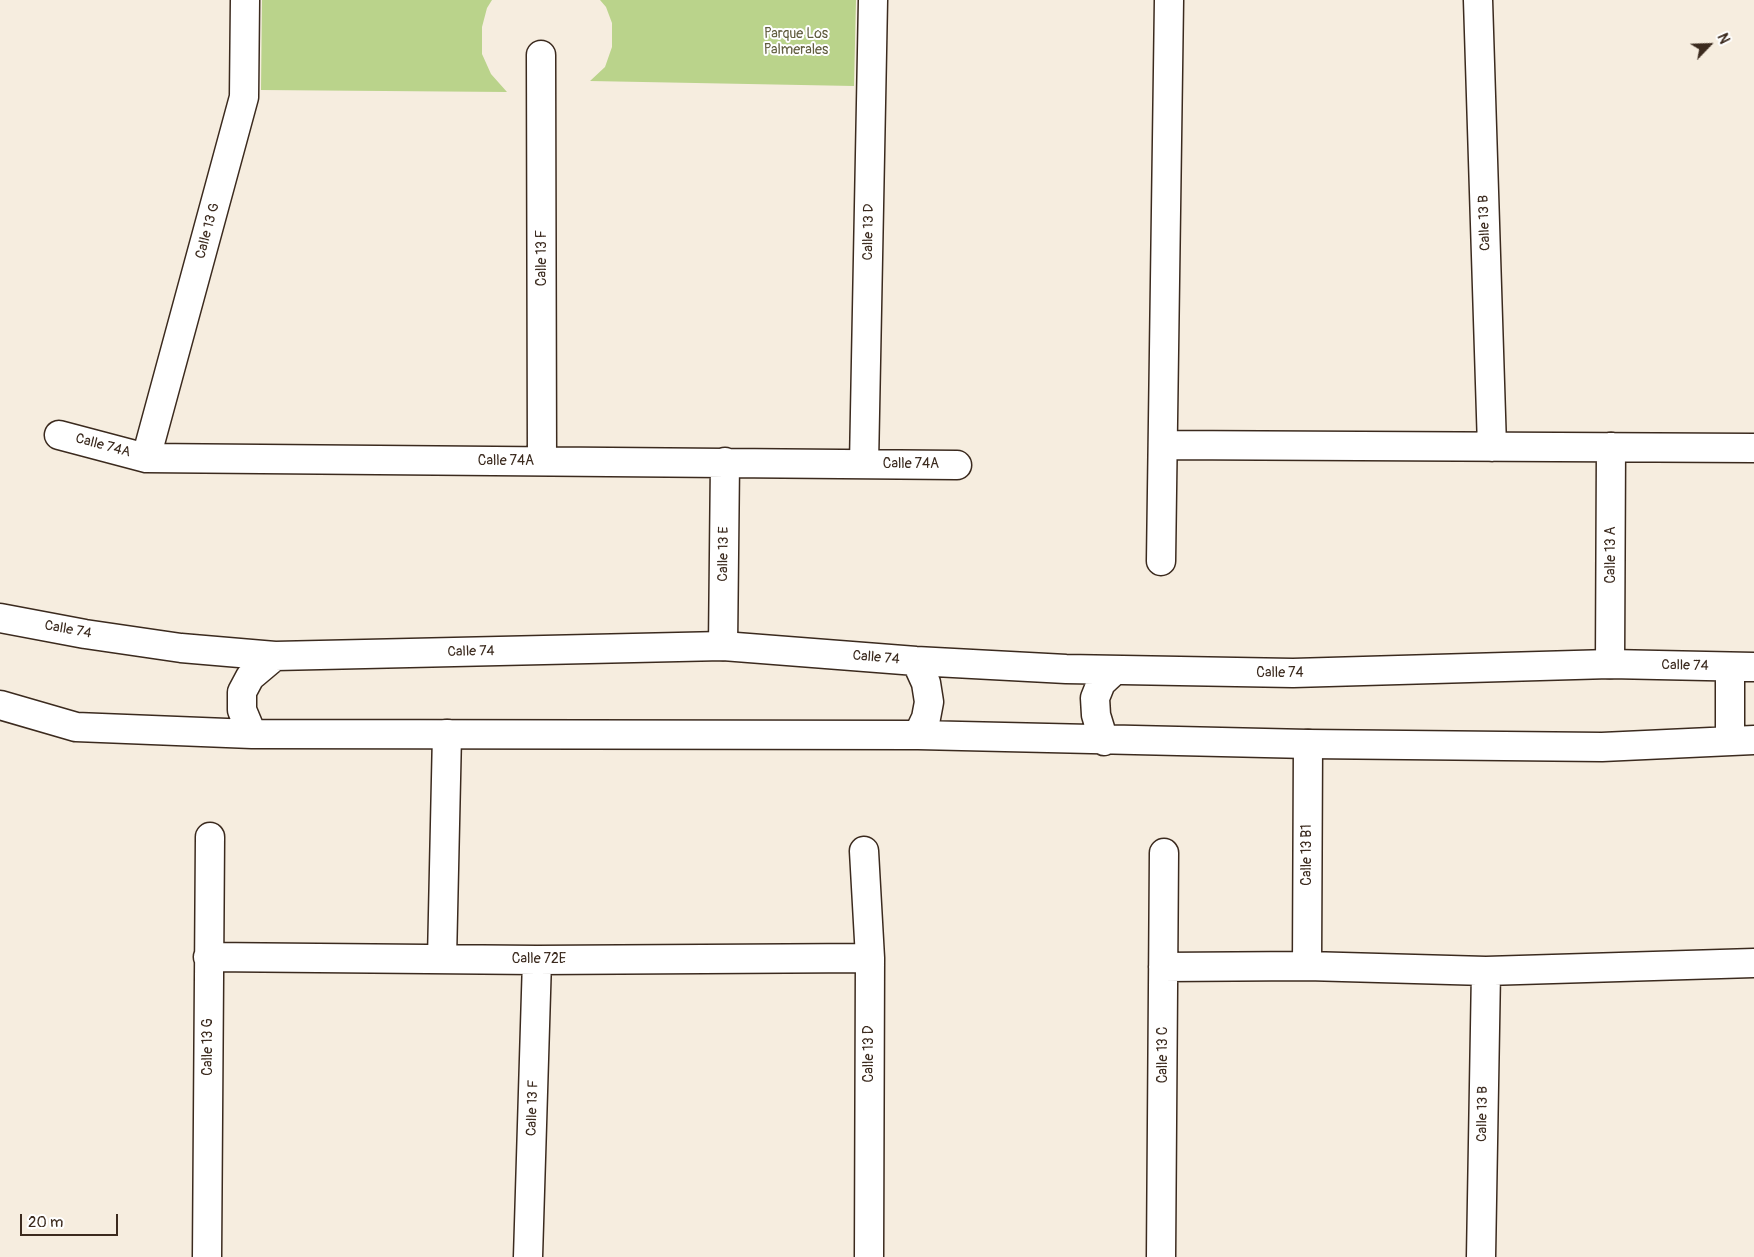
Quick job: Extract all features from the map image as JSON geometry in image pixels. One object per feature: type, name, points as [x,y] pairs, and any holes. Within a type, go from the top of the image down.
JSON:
[{"type":"street","name":"Calle 13 G","points":[[146,458],[244,97],[245,0]]},
{"type":"street","name":"Calle 13 D","points":[[864,464],[873,0]]},
{"type":"street","points":[[1161,561],[1169,0]]},
{"type":"street","name":"Calle 13 B","points":[[1478,0],[1492,447]]},
{"type":"street","name":"Calle 13 F","points":[[541,55],[542,461]]},
{"type":"street","name":"Calle 74A","points":[[59,435],[146,458],[957,465]]},
{"type":"street","points":[[1163,444],[1754,448]]},
{"type":"street","name":"Calle 13 A","points":[[1610,664],[1611,447]]},
{"type":"street","name":"Calle 13 E","points":[[723,646],[725,462]]},
{"type":"street","name":"Calle 74","points":[[0,618],[84,634],[181,648],[275,656],[723,646],[1066,670],[1293,673],[1610,664],[1742,667]]},
{"type":"street","points":[[252,734],[242,710],[242,692],[250,677],[275,656]]},
{"type":"street","points":[[916,661],[926,683],[930,702],[926,718],[918,735]]},
{"type":"street","points":[[0,705],[76,727],[252,734],[918,735],[1308,744],[1602,747],[1742,741],[1742,667]]},
{"type":"street","points":[[1104,740],[1096,715],[1096,698],[1101,683],[1115,670]]},
{"type":"street","points":[[442,959],[447,734]]},
{"type":"street","name":"Calle 13 B1","points":[[1307,966],[1308,744]]},
{"type":"street","name":"Calle 13 G","points":[[207,1257],[210,837]]},
{"type":"street","name":"Calle 13 D","points":[[864,850],[870,958],[869,1257]]},
{"type":"street","name":"Calle 13 C","points":[[1161,1257],[1164,853]]},
{"type":"street","name":"Calle 72E","points":[[208,957],[537,960],[870,958]]},
{"type":"street","name":"Calle 13 F","points":[[528,1257],[537,960]]},
{"type":"street","points":[[1163,967],[1307,966],[1486,971],[1754,963]]},
{"type":"street","name":"Calle 13 B","points":[[1481,1257],[1486,971]]},
{"type":"green space","points":[[262,0],[492,0],[487,8],[482,27],[482,54],[491,74],[507,92],[261,90]]},
{"type":"green space","name":"Parque Los Palmerales","points":[[600,0],[856,0],[854,86],[590,81],[605,67],[612,47],[612,23],[606,7]]}]
